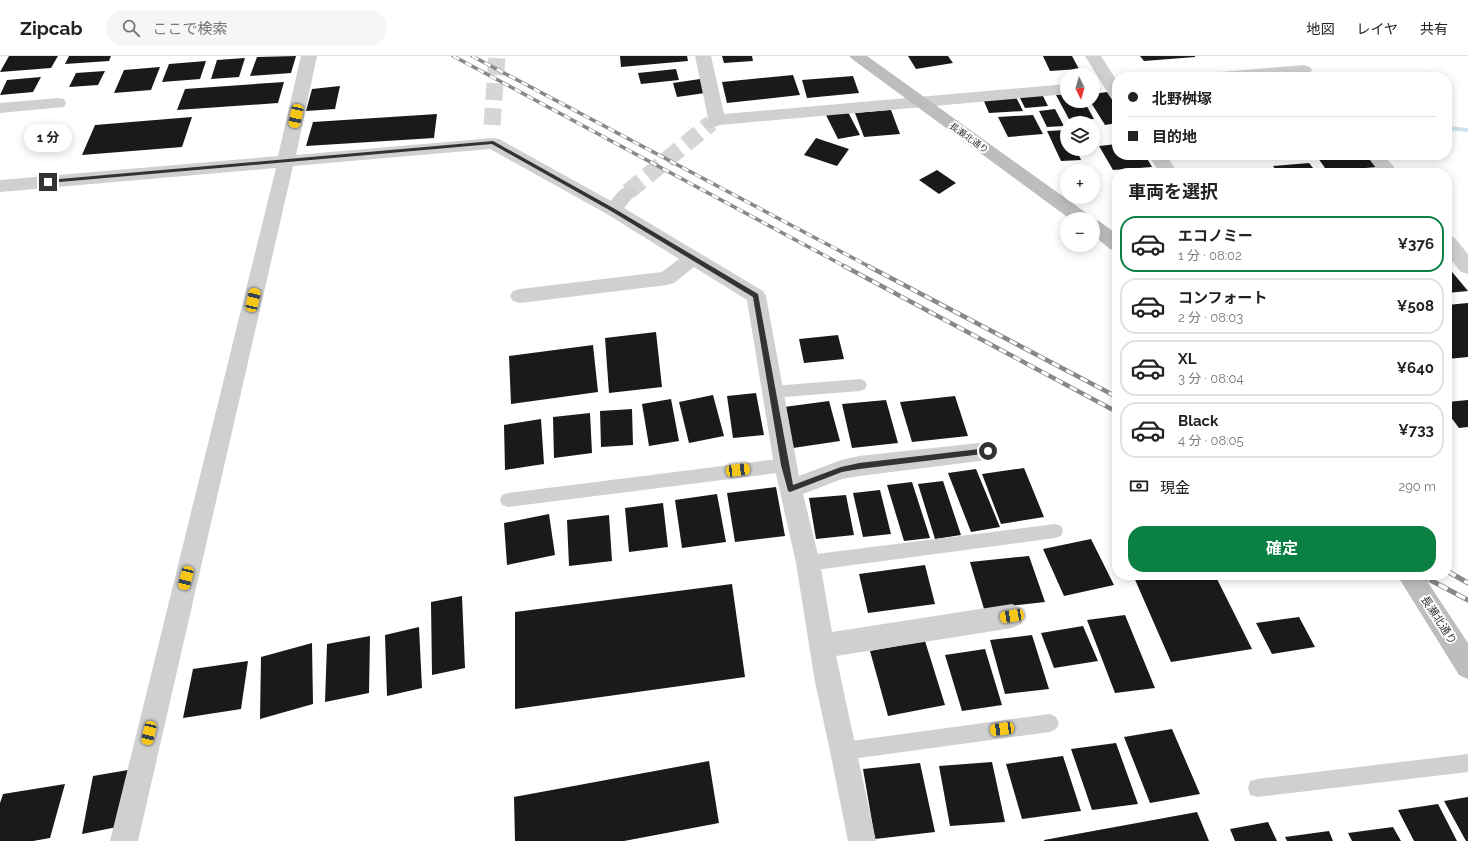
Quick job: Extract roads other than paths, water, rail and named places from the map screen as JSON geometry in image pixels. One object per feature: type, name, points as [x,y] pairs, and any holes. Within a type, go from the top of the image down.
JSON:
[{"type":"street","points":[[124,841],[286,160],[309,56]]},
{"type":"street","points":[[703,56],[714,121],[894,104],[921,104],[943,100],[1060,91]]},
{"type":"street","name":"長瀬北通り","points":[[857,56],[921,104],[1073,212]]},
{"type":"street","points":[[1093,56],[1112,84]]},
{"type":"street","points":[[1292,56],[1305,72]]},
{"type":"street","points":[[1100,87],[1112,88]]},
{"type":"street","points":[[0,108],[58,103]]},
{"type":"street","points":[[0,186],[286,160],[493,134],[613,210],[756,296],[785,465],[808,563],[828,682],[844,751],[862,841]]},
{"type":"street","points":[[1379,160],[1386,168]]},
{"type":"street","points":[[613,210],[628,192]]},
{"type":"street","points":[[1100,231],[1112,240]]},
{"type":"street","points":[[1452,248],[1468,267]]},
{"type":"street","points":[[520,296],[667,278],[693,258]]},
{"type":"street","points":[[790,489],[841,470],[859,466],[988,451]]},
{"type":"street","name":"長瀬北通り","points":[[1412,580],[1468,666]]},
{"type":"street","points":[[822,646],[1012,616]]},
{"type":"lane","points":[[773,392],[860,385]]},
{"type":"lane","points":[[508,500],[785,465]]},
{"type":"lane","points":[[808,563],[1054,531]]},
{"type":"lane","points":[[844,751],[1050,723]]},
{"type":"lane","points":[[1257,788],[1468,763]]},
{"type":"waterway","points":[[1452,128],[1468,130]]},
{"type":"tunnel","points":[[492,125],[497,56]]},
{"type":"tunnel","points":[[628,192],[711,123]]},
{"type":"railway","points":[[453,56],[846,267]]},
{"type":"railway","points":[[472,56],[870,267]]},
{"type":"railway","points":[[844,266],[1112,409]]},
{"type":"railway","points":[[868,266],[1112,394]]},
{"type":"railway","points":[[1452,574],[1468,583]]},
{"type":"railway","points":[[1430,580],[1468,600]]}]
